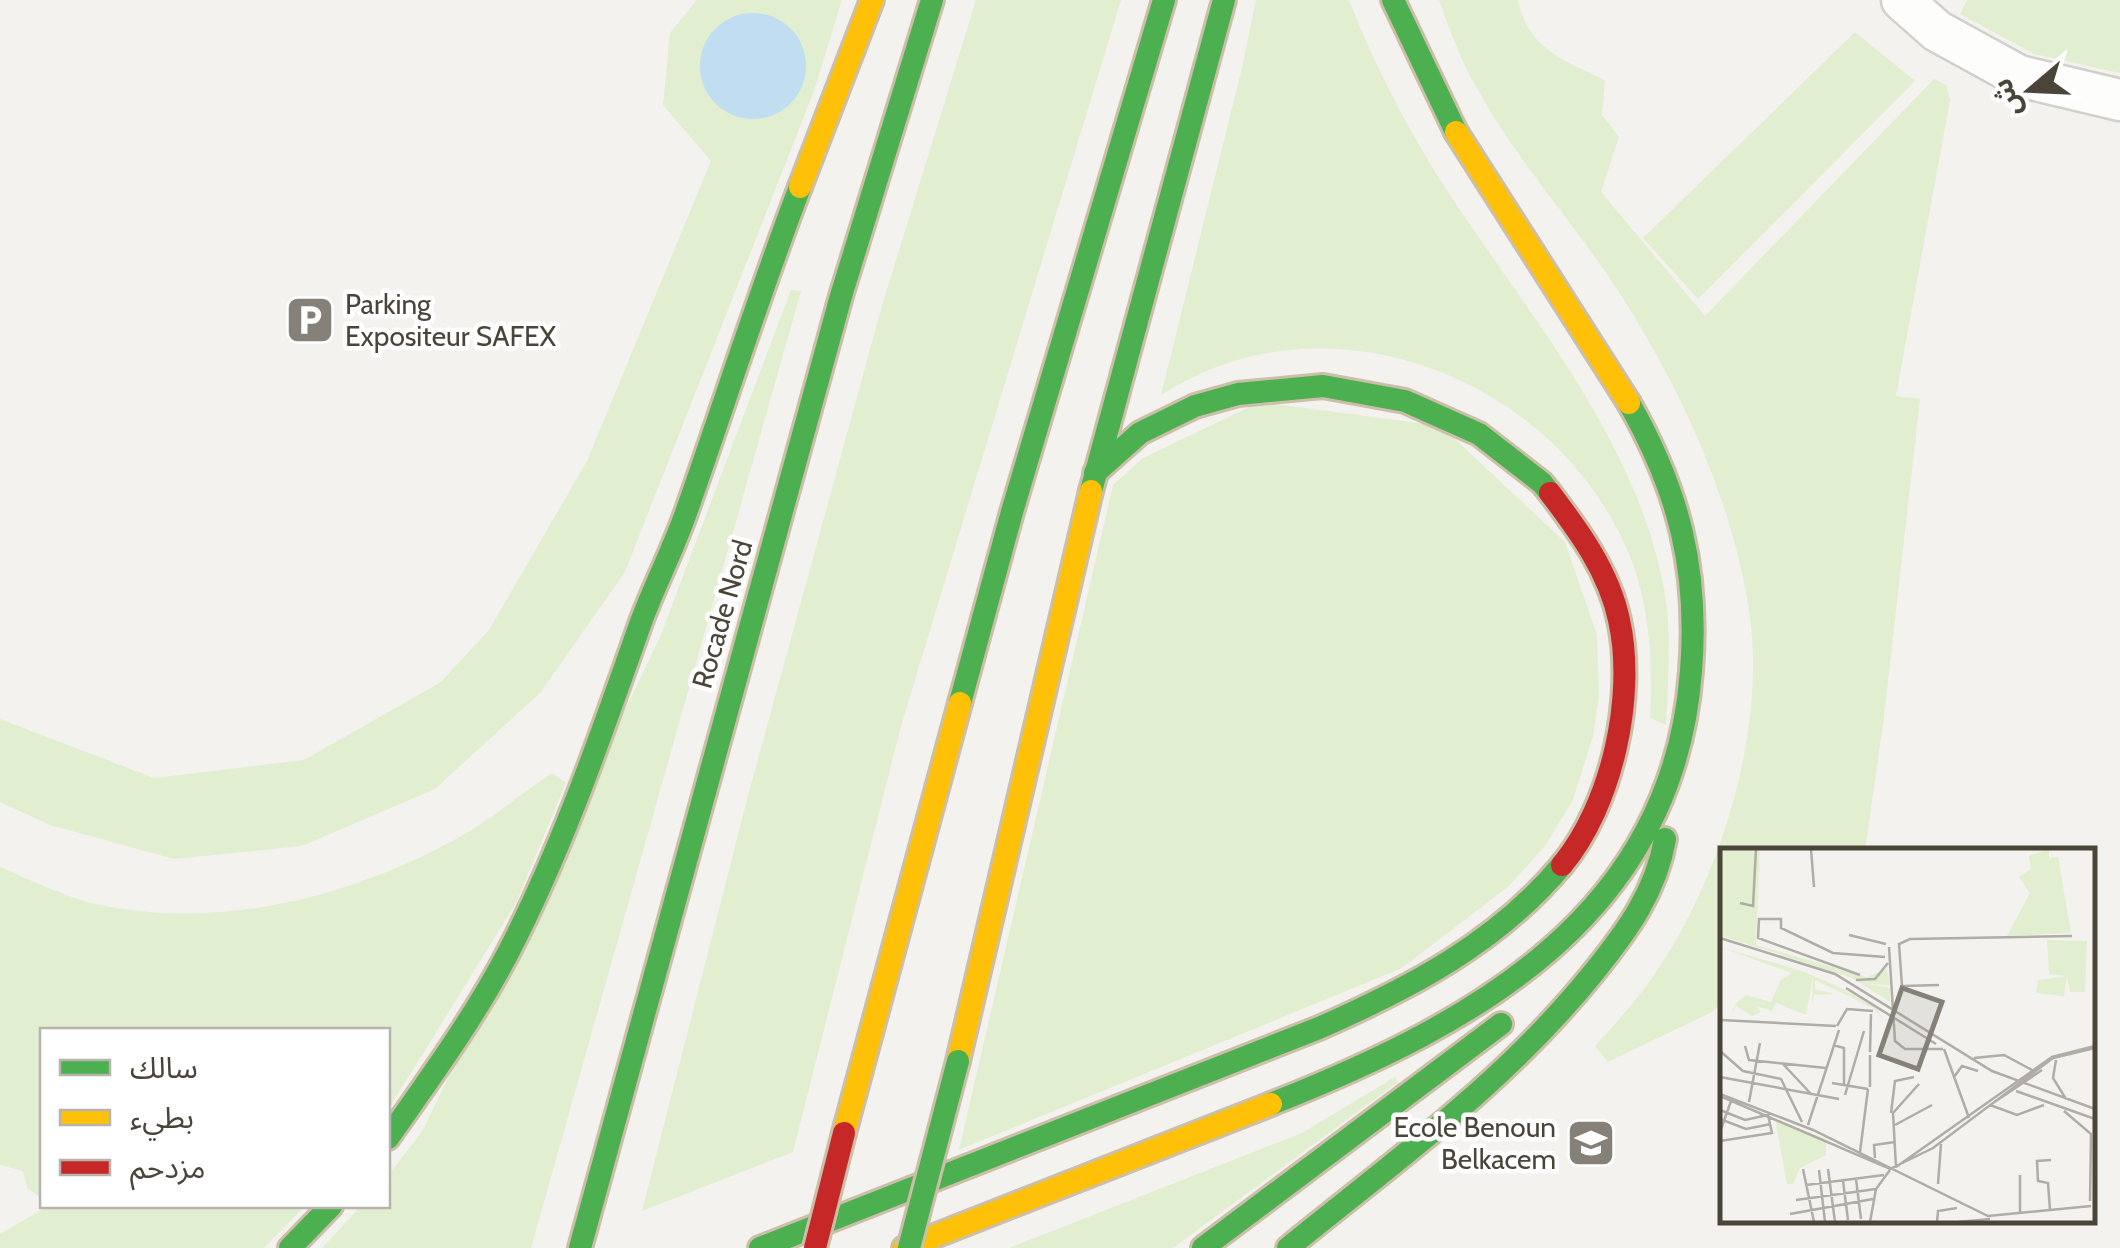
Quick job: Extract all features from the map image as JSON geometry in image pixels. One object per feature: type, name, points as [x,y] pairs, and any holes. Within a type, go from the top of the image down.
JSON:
[{"type":"highway","points":[[390,1135],[446,1058],[516,937],[587,777],[643,617],[686,514],[753,310],[872,0]]},
{"type":"highway","name":"Rocade Nord","points":[[582,1240],[841,296],[932,0]]},
{"type":"highway","points":[[815,1248],[1012,512],[1164,0]]},
{"type":"highway","points":[[906,1248],[958,1061],[1094,473],[1224,0]]},
{"type":"highway","points":[[1393,0],[1456,134],[1593,340],[1656,453],[1690,564],[1695,673],[1684,744],[1641,851],[1607,910],[1561,969]]},
{"type":"highway","points":[[760,1248],[1300,1035],[1408,987],[1494,931],[1539,890],[1567,860],[1598,800],[1615,759],[1625,715],[1627,670],[1622,626],[1609,584],[1590,543],[1564,507],[1526,466],[1481,433],[1432,408],[1378,392],[1324,384],[1268,387],[1214,400],[1163,421],[1130,441],[1094,473]]},
{"type":"highway","points":[[1288,1248],[1469,1104],[1518,1059],[1573,998],[1642,909],[1656,882],[1665,840],[1664,799]]},
{"type":"highway","points":[[906,1248],[1354,1071],[1409,1044],[1485,1002],[1527,972],[1572,932],[1641,851]]},
{"type":"highway","points":[[1204,1248],[1518,1009]]},
{"type":"highway","points":[[290,1248],[329,1208]]},
{"type":"street","points":[[1902,0],[1936,31],[2019,76],[2120,100]]},
{"type":"green space","points":[[697,0],[842,0],[814,91],[625,572],[540,693],[435,789],[302,846],[174,859],[50,825],[0,802],[0,719],[154,778],[304,760],[441,682],[489,630],[587,461],[711,161],[663,105],[670,33]]},
{"type":"green space","points":[[976,0],[1121,0],[901,726],[793,1152],[642,1211],[746,803],[881,309]]},
{"type":"green space","points":[[1256,0],[1349,0],[1377,65],[1422,150],[1600,421],[1649,530],[1664,588],[1669,639],[1666,725],[1650,718],[1648,631],[1640,588],[1626,547],[1591,486],[1544,435],[1488,395],[1426,366],[1359,351],[1292,350],[1225,364],[1161,395]]},
{"type":"green space","points":[[1439,0],[1518,0],[1539,42],[1605,80],[1602,115],[1619,137],[1601,192],[1705,316],[1934,79],[1946,85],[1950,100],[1896,396],[1920,399],[1865,848],[1720,848],[1720,1004],[1712,1012],[1608,1062],[1595,1046],[1662,963],[1704,885],[1721,842],[1735,797],[1751,705],[1750,617],[1731,529],[1716,485],[1700,442],[1659,360],[1613,283],[1493,115],[1456,46]]},
{"type":"green space","points":[[1967,0],[2120,0],[2120,73],[2034,54],[1960,14]]},
{"type":"green space","points":[[1855,32],[1915,81],[1698,299],[1643,238]]},
{"type":"green space","points":[[791,290],[801,291],[531,1248],[322,1248],[359,1208],[390,1208],[390,1172],[422,1132],[660,637]]},
{"type":"green space","points":[[1260,402],[1441,426],[1565,542],[1597,635],[1599,696],[1593,736],[1573,800],[1545,846],[1509,886],[1402,968],[959,1150],[1113,485],[1143,458]]},
{"type":"green space","points":[[552,773],[566,783],[516,903],[390,1107],[390,1028],[40,1028],[40,1198],[27,1188],[23,1171],[0,1165],[0,867],[100,905],[146,912],[239,910],[330,892],[374,877],[470,831]]},
{"type":"green space","points":[[1395,1077],[1398,1082],[1173,1248],[1009,1248],[1302,1133]]},
{"type":"green space","points":[[303,1208],[264,1248],[0,1248],[0,1234],[43,1209]]},
{"type":"water","points":[[753,13],[773,17],[790,29],[802,46],[806,66],[802,86],[790,103],[773,115],[753,119],[733,115],[716,103],[704,86],[700,66],[704,46],[716,29],[733,17]]},
{"type":"traffic: fast","points":[[580,1248],[841,296],[932,0]]},
{"type":"traffic: fast","points":[[960,703],[1012,512],[1164,0]]},
{"type":"traffic: fast","points":[[1091,491],[1224,0]]},
{"type":"traffic: fast","points":[[1393,0],[1456,132]]},
{"type":"traffic: fast","points":[[390,1135],[481,1001],[546,872],[682,524],[800,187]]},
{"type":"traffic: fast","points":[[1095,473],[1140,433],[1195,406],[1238,394],[1323,386],[1405,401],[1479,434],[1550,493]]},
{"type":"traffic: fast","points":[[1271,1104],[1421,1036],[1489,996],[1551,949],[1604,894],[1647,830],[1676,756],[1691,671],[1692,599],[1673,500],[1629,403]]},
{"type":"traffic: fast","points":[[1288,1248],[1487,1085],[1560,1012],[1629,926],[1655,876],[1665,839]]},
{"type":"traffic: fast","points":[[760,1248],[1353,1013],[1419,979],[1481,940],[1537,893],[1562,865]]},
{"type":"traffic: fast","points":[[1203,1248],[1501,1024]]},
{"type":"traffic: fast","points":[[909,1248],[958,1061]]},
{"type":"traffic: fast","points":[[290,1248],[329,1208]]},
{"type":"traffic: slow","points":[[800,187],[872,0]]},
{"type":"traffic: slow","points":[[1456,132],[1629,403]]},
{"type":"traffic: slow","points":[[958,1061],[1091,491]]},
{"type":"traffic: slow","points":[[844,1133],[960,703]]},
{"type":"traffic: slow","points":[[904,1248],[1271,1104]]},
{"type":"traffic: jam","points":[[1550,493],[1600,569],[1614,602],[1623,650],[1622,715],[1616,748],[1594,812],[1562,865]]},
{"type":"traffic: jam","points":[[815,1248],[844,1133]]},
{"type":"place","name":"Parking Expositeur SAFEX","points":[[310,320]]},
{"type":"place","name":"Ecole Benoun Belkacem","points":[[1591,1143]]}]
